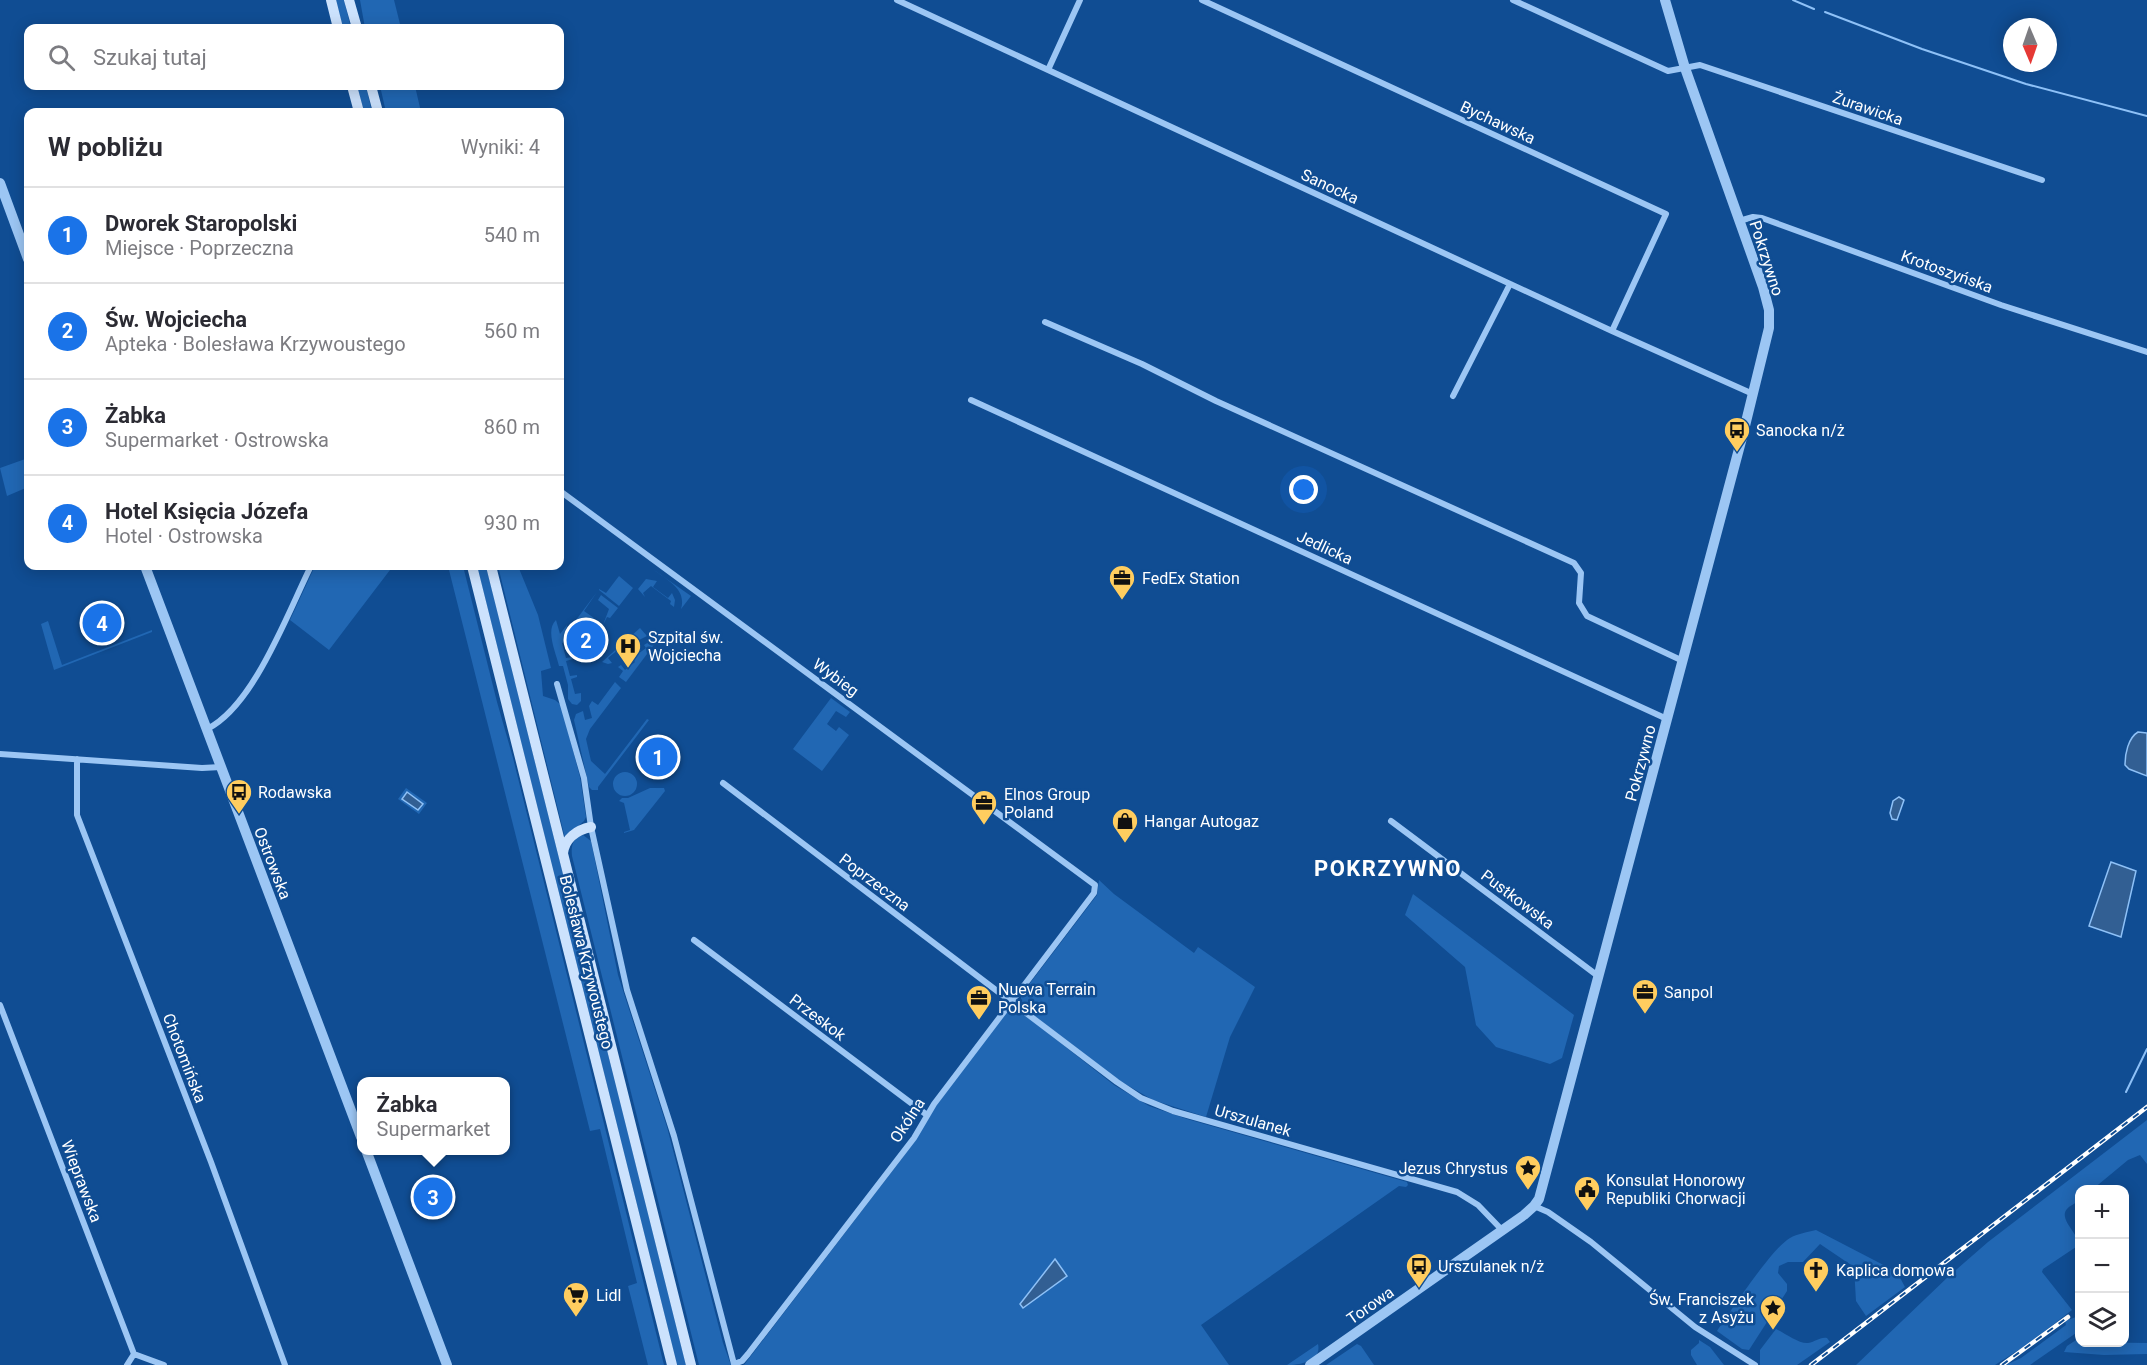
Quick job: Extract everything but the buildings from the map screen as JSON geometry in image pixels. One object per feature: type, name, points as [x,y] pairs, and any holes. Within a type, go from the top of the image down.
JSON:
[{"type":"main road","points":[[331,0],[337,24]]},
{"type":"main road","points":[[350,0],[356,24]]},
{"type":"main road","points":[[353,90],[358,108]]},
{"type":"main road","points":[[372,90],[377,108]]},
{"type":"main road","name":"Bolesława Krzywoustego","points":[[473,570],[672,1365]]},
{"type":"main road","name":"Bolesława Krzywoustego","points":[[492,570],[691,1365]]},
{"type":"main road","points":[[563,853],[568,839],[581,830],[591,827]]},
{"type":"street","name":"Sanocka","points":[[897,0],[1753,394]]},
{"type":"street","points":[[1048,70],[1080,0]]},
{"type":"street","name":"Bychawska","points":[[1202,0],[1666,214],[1612,331]]},
{"type":"street","points":[[1513,0],[1668,71],[1684,68]]},
{"type":"street","name":"Pokrzywno","points":[[1534,1206],[1541,1194],[1683,661],[1768,336],[1770,318],[1763,287],[1684,68],[1665,0]]},
{"type":"street","name":"Żurawicka","points":[[1684,68],[1700,65],[2042,180]]},
{"type":"street","points":[[0,183],[24,248]]},
{"type":"street","name":"Krotoszyńska","points":[[1739,220],[1753,217],[1762,219],[2001,305],[2147,352]]},
{"type":"street","points":[[1453,396],[1510,284]]},
{"type":"street","points":[[1045,322],[1142,364],[1259,420],[1574,563],[1581,573],[1579,603],[1587,616],[1683,661]]},
{"type":"street","name":"Jedlicka","points":[[971,400],[1667,719]]},
{"type":"street","name":"Wybieg","points":[[564,494],[1095,885]]},
{"type":"street","name":"Ostrowska","points":[[147,570],[357,1126]]},
{"type":"street","points":[[207,729],[225,718],[258,674],[309,570]]},
{"type":"street","name":"Bolesława Krzywoustego","points":[[557,684],[584,778],[591,827],[627,990],[674,1136],[734,1364]]},
{"type":"street","points":[[0,754],[202,768],[221,767]]},
{"type":"street","name":"Chotomińska","points":[[77,759],[77,814],[211,1162],[285,1365]]},
{"type":"street","name":"Poprzeczna","points":[[723,783],[1011,1002]]},
{"type":"street","name":"Pustkowska","points":[[1391,821],[1599,976]]},
{"type":"street","name":"Okólna","points":[[734,1364],[742,1361],[755,1345],[914,1138],[927,1115],[1094,893],[1095,885]]},
{"type":"street","name":"Przeskok","points":[[694,940],[927,1115]]},
{"type":"street","name":"Urszulanek","points":[[1011,1002],[1117,1082],[1153,1104],[1457,1192],[1478,1205],[1502,1230]]},
{"type":"street","name":"Wieprawska","points":[[0,1005],[134,1354]]},
{"type":"street","points":[[368,1155],[447,1365]]},
{"type":"street","points":[[1534,1206],[1548,1212],[1591,1242],[1636,1276],[1688,1321],[1755,1365]]},
{"type":"street","name":"Torowa","points":[[1310,1365],[1534,1206]]},
{"type":"street","points":[[127,1365],[134,1354],[164,1365]]},
{"type":"shaded area","points":[[336,0],[344,0],[350,24],[342,24]]},
{"type":"shaded area","points":[[360,0],[394,0],[400,24],[364,24]]},
{"type":"shaded area","points":[[358,90],[367,90],[371,108],[363,108]]},
{"type":"shaded area","points":[[381,90],[416,90],[420,108],[385,108]]},
{"type":"shaded area","points":[[24,459],[24,489],[7,496],[0,468]]},
{"type":"shaded area","points":[[313,570],[390,570],[329,650],[290,620]]},
{"type":"shaded area","points":[[449,570],[464,570],[664,1365],[648,1365],[628,1286],[637,1283],[600,1129],[590,1131]]},
{"type":"shaded area","points":[[478,570],[487,570],[686,1365],[677,1365]]},
{"type":"shaded area","points":[[499,570],[520,570],[538,615],[551,668],[541,671],[543,696],[561,705],[580,777],[586,817],[565,838]]},
{"type":"shaded area","points":[[619,576],[633,588],[619,606],[599,589],[606,593]]},
{"type":"shaded area","points":[[646,579],[657,581],[653,587],[668,598],[672,593],[675,600],[674,607],[670,604],[671,601],[651,586],[643,593],[645,597],[638,589]]},
{"type":"shaded area","points":[[671,582],[691,596],[681,609],[682,602],[679,591]]},
{"type":"shaded area","points":[[597,592],[584,611],[594,618],[591,625],[583,621],[576,641],[573,624]]},
{"type":"shaded area","points":[[601,595],[618,608],[610,618],[607,617],[603,625],[609,609],[598,600]]},
{"type":"shaded area","points":[[556,620],[560,634],[567,625],[568,641],[562,643],[566,658],[572,657],[573,659],[566,661],[570,676],[577,675],[571,679],[575,694],[581,693],[581,701],[577,705],[572,704],[568,699],[568,685],[563,666],[559,666],[551,636]]},
{"type":"shaded area","points":[[48,621],[62,665],[152,630],[152,632],[54,670],[41,624]]},
{"type":"shaded area","points":[[640,628],[647,636],[639,640],[635,635],[628,641],[632,646],[630,648],[626,643],[608,658],[612,663],[602,662]]},
{"type":"shaded area","points":[[662,634],[626,682],[619,677],[623,671],[618,667],[621,665],[625,670],[635,662],[630,656],[634,657],[646,648],[644,645]]},
{"type":"shaded area","points":[[615,682],[621,688],[590,729],[586,739],[591,761],[605,774],[647,719],[649,720],[598,790],[592,790],[589,787],[574,720],[576,714],[583,711],[585,720],[592,718],[589,706],[592,701],[598,705]]},
{"type":"shaded area","points":[[831,698],[850,712],[846,717],[836,711],[827,724],[836,731],[839,727],[849,735],[822,771],[793,749]]},
{"type":"shaded area","points":[[2138,732],[2147,733],[2147,776],[2125,765],[2129,742]]},
{"type":"shaded area","points":[[625,772],[634,775],[637,784],[634,793],[625,796],[616,793],[613,784],[616,775]]},
{"type":"shaded area","points":[[406,788],[427,803],[419,814],[398,799]]},
{"type":"shaded area","points":[[650,788],[664,788],[665,791],[634,830],[624,833],[630,830],[624,803],[619,801]]},
{"type":"shaded area","points":[[407,792],[423,804],[418,810],[402,799]]},
{"type":"shaded area","points":[[1899,797],[1904,800],[1897,820],[1892,819],[1890,813],[1893,801]]},
{"type":"shaded area","points":[[583,835],[591,841],[618,975],[667,1127],[723,1343],[731,1365],[699,1365],[572,856],[573,843],[576,838]]},
{"type":"shaded area","points":[[2111,862],[2136,871],[2121,937],[2089,926]]},
{"type":"shaded area","points":[[1099,880],[1114,894],[1194,953],[1198,947],[1255,987],[1230,1037],[1206,1117],[1153,1100],[1120,1081],[1028,1011],[1021,1002],[1021,995],[1097,895]]},
{"type":"shaded area","points":[[1413,894],[1574,1015],[1562,1058],[1550,1064],[1496,1047],[1476,1025],[1465,967],[1405,915]]},
{"type":"shaded area","points":[[1018,1010],[1114,1085],[1149,1106],[1407,1182],[1408,1185],[1399,1186],[1201,1325],[1229,1365],[744,1365],[903,1157],[925,1119],[1004,1013]]},
{"type":"shaded area","points":[[2147,1120],[2147,1164],[2140,1155],[2128,1160],[2098,1185],[2075,1185],[2075,1204],[2068,1208],[2065,1217],[2075,1234],[2075,1248],[2043,1269],[2042,1272],[2072,1310],[2028,1344],[1995,1365],[1856,1365],[1988,1242]]},
{"type":"shaded area","points":[[1816,1230],[1897,1272],[1905,1287],[1866,1316],[1856,1301],[1854,1267],[1820,1244],[1803,1262],[1788,1262],[1779,1266],[1778,1273],[1787,1284],[1787,1291],[1749,1350],[1742,1349],[1717,1331],[1752,1281],[1782,1244],[1790,1238]]},
{"type":"shaded area","points":[[1055,1259],[1067,1276],[1023,1308],[1020,1304]]},
{"type":"shaded area","points":[[2075,1317],[2075,1334],[2030,1365],[2006,1365],[2021,1358],[2066,1325],[2065,1321]]},
{"type":"shaded area","points":[[1776,1329],[1804,1343],[1824,1338],[1830,1342],[1797,1365],[1760,1365],[1760,1350]]},
{"type":"shaded area","points":[[1699,1340],[1710,1347],[1724,1365],[1697,1365],[1691,1355],[1691,1350],[1699,1343]]},
{"type":"shaded area","points":[[2075,1341],[2075,1347],[2129,1347],[2129,1343],[2147,1343],[2147,1354],[2104,1355],[2064,1352],[2067,1346]]},
{"type":"shaded area","points":[[1318,1344],[1317,1354],[1309,1361],[1287,1365]]},
{"type":"shaded area","points":[[1357,1344],[1361,1346],[1374,1365],[1326,1365]]},
{"type":"waterway","points":[[1793,0],[1814,9]]},
{"type":"waterway","points":[[1825,12],[1922,49],[2026,84],[2147,116]]},
{"type":"waterway","points":[[2126,1092],[2147,1049]]},
{"type":"railway","points":[[1811,1365],[2147,1107]]},
{"type":"railway","points":[[2002,1365],[2068,1317]]},
{"type":"place","name":"Sanocka n/ż","points":[[1737,453]]},
{"type":"place","name":"FedEx Station","points":[[1122,601]]},
{"type":"place","name":"Hotel Księcia Józefa","points":[[102,623]]},
{"type":"place","name":"Św. Wojciecha","points":[[586,640]]},
{"type":"place","name":"Szpital św. Wojciecha","points":[[628,669]]},
{"type":"place","name":"Dworek Staropolski","points":[[658,757]]},
{"type":"place","name":"Rodawska","points":[[239,815]]},
{"type":"place","name":"Elnos Group Poland","points":[[984,826]]},
{"type":"place","name":"Hangar Autogaz","points":[[1125,844]]},
{"type":"place","name":"Sanpol","points":[[1645,1015]]},
{"type":"place","name":"Nueva Terrain Polska","points":[[979,1021]]},
{"type":"place","name":"Jezus Chrystus","points":[[1528,1191]]},
{"type":"place","name":"Żabka","points":[[433,1197]]},
{"type":"place","name":"Konsulat Honorowy Republiki Chorwacji","points":[[1587,1212]]},
{"type":"place","name":"Urszulanek n/ż","points":[[1419,1289]]},
{"type":"place","name":"Kaplica domowa","points":[[1816,1293]]},
{"type":"place","name":"Lidl","points":[[576,1318]]},
{"type":"place","name":"Św. Franciszek z Asyżu","points":[[1773,1331]]},
{"type":"district","name":"POKRZYWNO","points":[[1388,868]]}]
